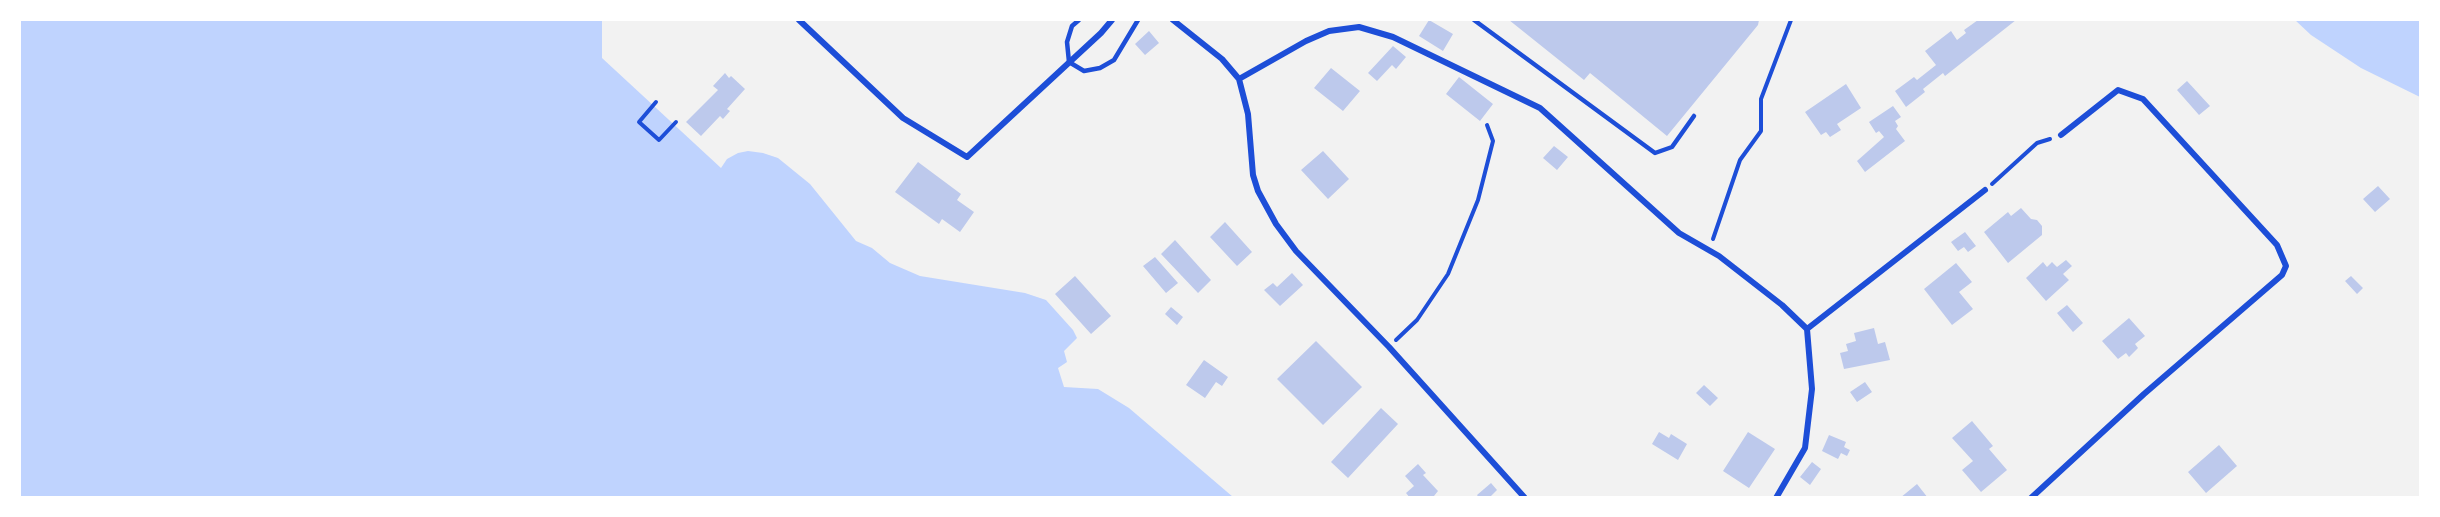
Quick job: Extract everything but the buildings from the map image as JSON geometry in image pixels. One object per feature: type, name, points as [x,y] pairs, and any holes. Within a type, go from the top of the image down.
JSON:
[{"type":"street","points":[[799,20],[903,118],[967,157],[1101,33],[1112,20]]},
{"type":"street","points":[[1173,20],[1222,59],[1239,79],[1248,114],[1253,175],[1258,191],[1276,224],[1296,251],[1389,347],[1525,498]]},
{"type":"street","points":[[1239,79],[1306,41],[1329,31],[1359,27],[1394,37],[1540,108],[1679,233],[1710,250],[1782,305],[1807,329],[1812,389],[1805,448],[1776,498]]},
{"type":"street","points":[[2031,498],[2144,394],[2282,275],[2286,266],[2277,245],[2143,99],[2118,90],[2061,135]]},
{"type":"street","points":[[1807,329],[1985,190]]},
{"type":"lane","points":[[1079,20],[1072,26],[1067,42],[1070,62],[1084,71],[1100,68],[1113,60],[1138,20]]},
{"type":"lane","points":[[1474,20],[1655,153],[1672,147],[1694,116]]},
{"type":"path","points":[[1710,250],[1740,160],[1761,131],[1761,99],[1791,20]]},
{"type":"path","points":[[657,102],[639,122],[659,140],[676,122]]},
{"type":"path","points":[[1389,347],[1418,320],[1448,274],[1478,200],[1493,141],[1487,125]]},
{"type":"path","points":[[1985,190],[2037,143],[2061,135]]},
{"type":"water","points":[[20,20],[602,20],[602,58],[721,168],[727,159],[748,151],[778,158],[810,184],[856,241],[872,248],[890,263],[920,276],[1025,293],[1046,300],[1073,330],[1077,338],[1064,351],[1067,362],[1058,368],[1064,387],[1098,389],[1129,408],[1233,497],[20,497]]},
{"type":"water","points":[[2295,20],[2420,20],[2420,97],[2361,68],[2311,35]]}]
